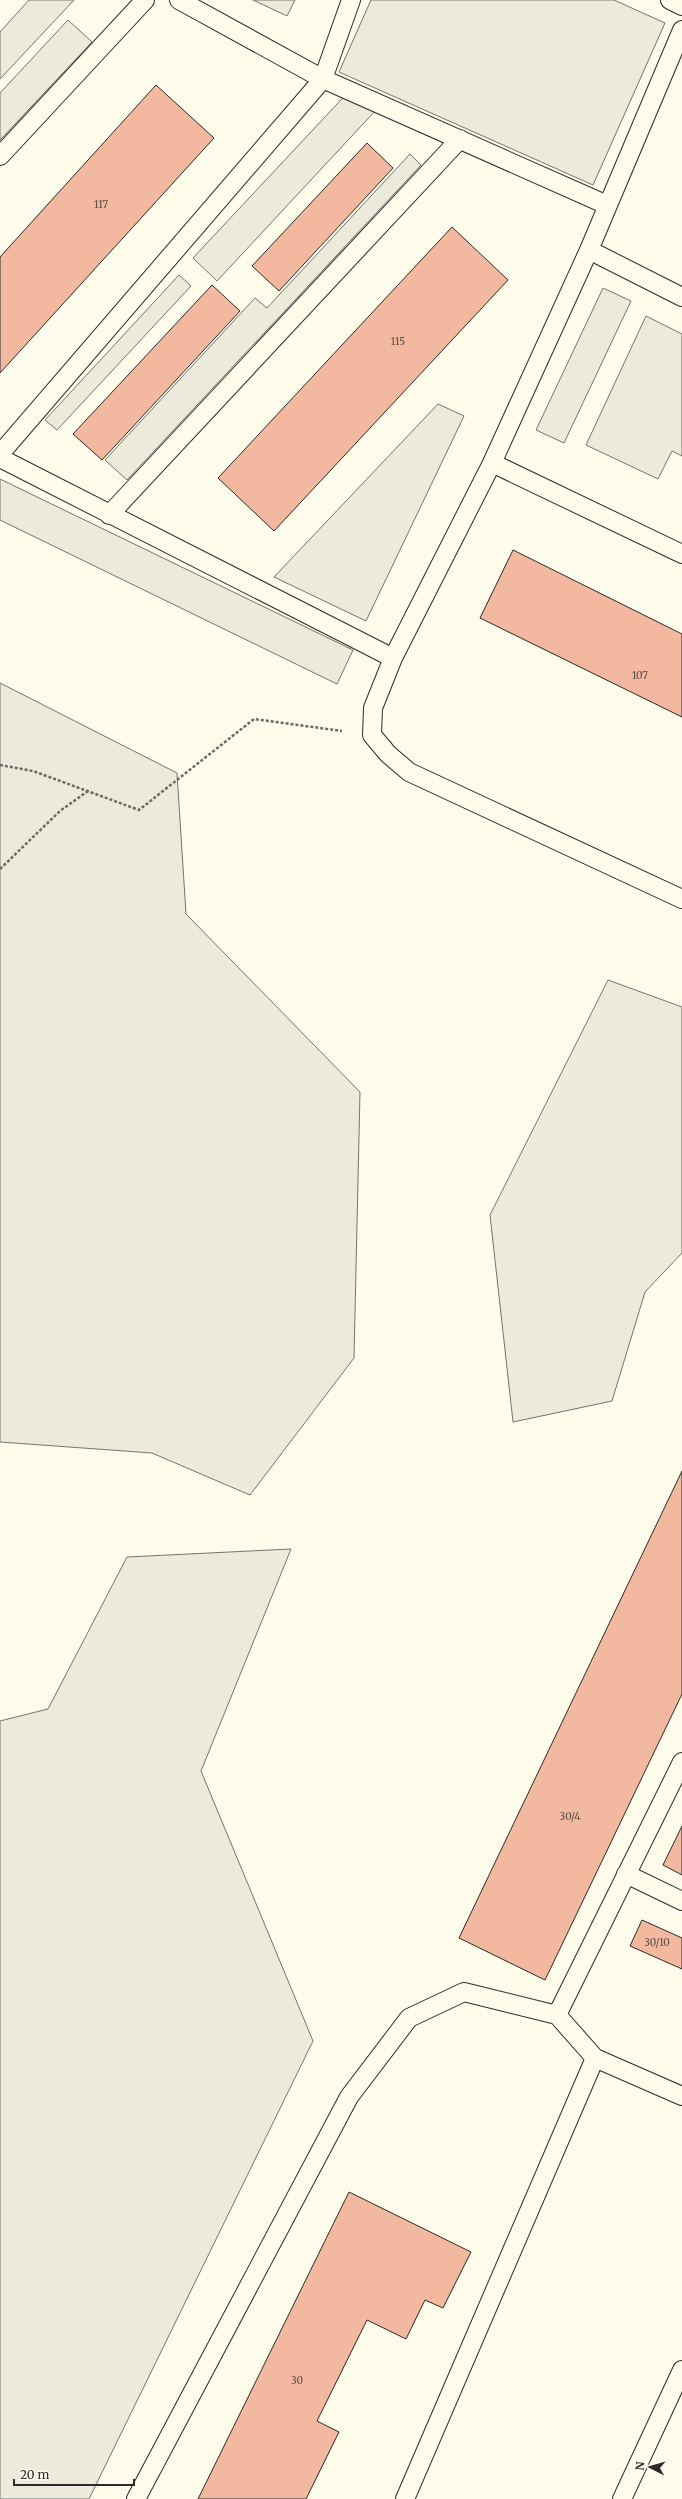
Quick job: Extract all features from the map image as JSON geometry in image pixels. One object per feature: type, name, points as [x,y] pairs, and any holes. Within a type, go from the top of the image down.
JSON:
[{"type":"lane","points":[[0,156],[145,0]]},
{"type":"lane","points":[[179,0],[322,78],[607,205]]},
{"type":"lane","points":[[0,454],[322,78],[351,0]]},
{"type":"lane","points":[[670,0],[682,6]]},
{"type":"lane","points":[[680,41],[607,205],[589,250],[492,463],[394,658],[373,708],[372,735],[388,754],[409,772],[682,899]]},
{"type":"lane","points":[[108,515],[460,139]]},
{"type":"lane","points":[[589,250],[682,297]]},
{"type":"lane","points":[[0,458],[108,515],[394,658]]},
{"type":"lane","points":[[492,463],[682,554]]},
{"type":"lane","points":[[557,2015],[682,1762]]},
{"type":"lane","points":[[626,1874],[682,1900]]},
{"type":"lane","points":[[136,2499],[349,2097],[408,2018],[464,1992],[557,2015],[595,2058],[682,2096]]},
{"type":"lane","points":[[405,2499],[595,2058]]},
{"type":"lane","points":[[622,2499],[682,2370]]},
{"type":"path","points":[[0,765],[32,771],[139,810],[254,719],[372,735]]},
{"type":"path","points":[[0,869],[60,811],[88,791]]},
{"type":"shaded area","points":[[29,0],[74,0],[0,79],[0,32]]},
{"type":"shaded area","points":[[253,0],[295,0],[287,16]]},
{"type":"shaded area","points":[[371,0],[614,0],[665,23],[593,185],[339,72]]},
{"type":"shaded area","points":[[68,20],[92,42],[0,140],[0,93]]},
{"type":"shaded area","points":[[353,87],[376,110],[217,281],[193,258]]},
{"type":"shaded area","points":[[410,154],[421,165],[127,480],[105,460],[255,298],[267,308]]},
{"type":"shaded area","points":[[179,275],[191,286],[57,430],[45,420]]},
{"type":"shaded area","points":[[603,288],[631,301],[564,443],[536,430]]},
{"type":"shaded area","points":[[646,316],[682,334],[682,456],[672,451],[658,479],[586,445]]},
{"type":"shaded area","points":[[438,404],[464,416],[366,621],[274,577]]},
{"type":"shaded area","points":[[0,479],[353,650],[337,684],[0,520]]},
{"type":"shaded area","points":[[0,683],[177,773],[186,914],[360,1092],[354,1358],[250,1495],[152,1453],[0,1442]]},
{"type":"shaded area","points":[[608,980],[682,1007],[682,1253],[645,1292],[612,1401],[513,1422],[490,1215]]},
{"type":"shaded area","points":[[291,1549],[201,1771],[313,2041],[89,2499],[0,2499],[0,1721],[48,1709],[127,1557]]},
{"type":"building","points":[[156,85],[214,138],[0,373],[0,257]]},
{"type":"building","points":[[367,143],[393,168],[279,291],[252,266]]},
{"type":"building","points":[[452,227],[508,280],[274,531],[218,478]]},
{"type":"building","points":[[212,285],[240,311],[102,460],[73,434]]},
{"type":"building","points":[[513,550],[682,634],[682,717],[480,618]]},
{"type":"building","points":[[682,1471],[682,1694],[545,1980],[459,1938]]},
{"type":"building","points":[[682,1826],[682,1875],[663,1865]]},
{"type":"building","points":[[642,1920],[682,1938],[682,1969],[630,1946]]},
{"type":"building","points":[[349,2192],[471,2252],[443,2308],[425,2300],[406,2339],[367,2320],[317,2421],[339,2432],[306,2499],[198,2499]]}]
